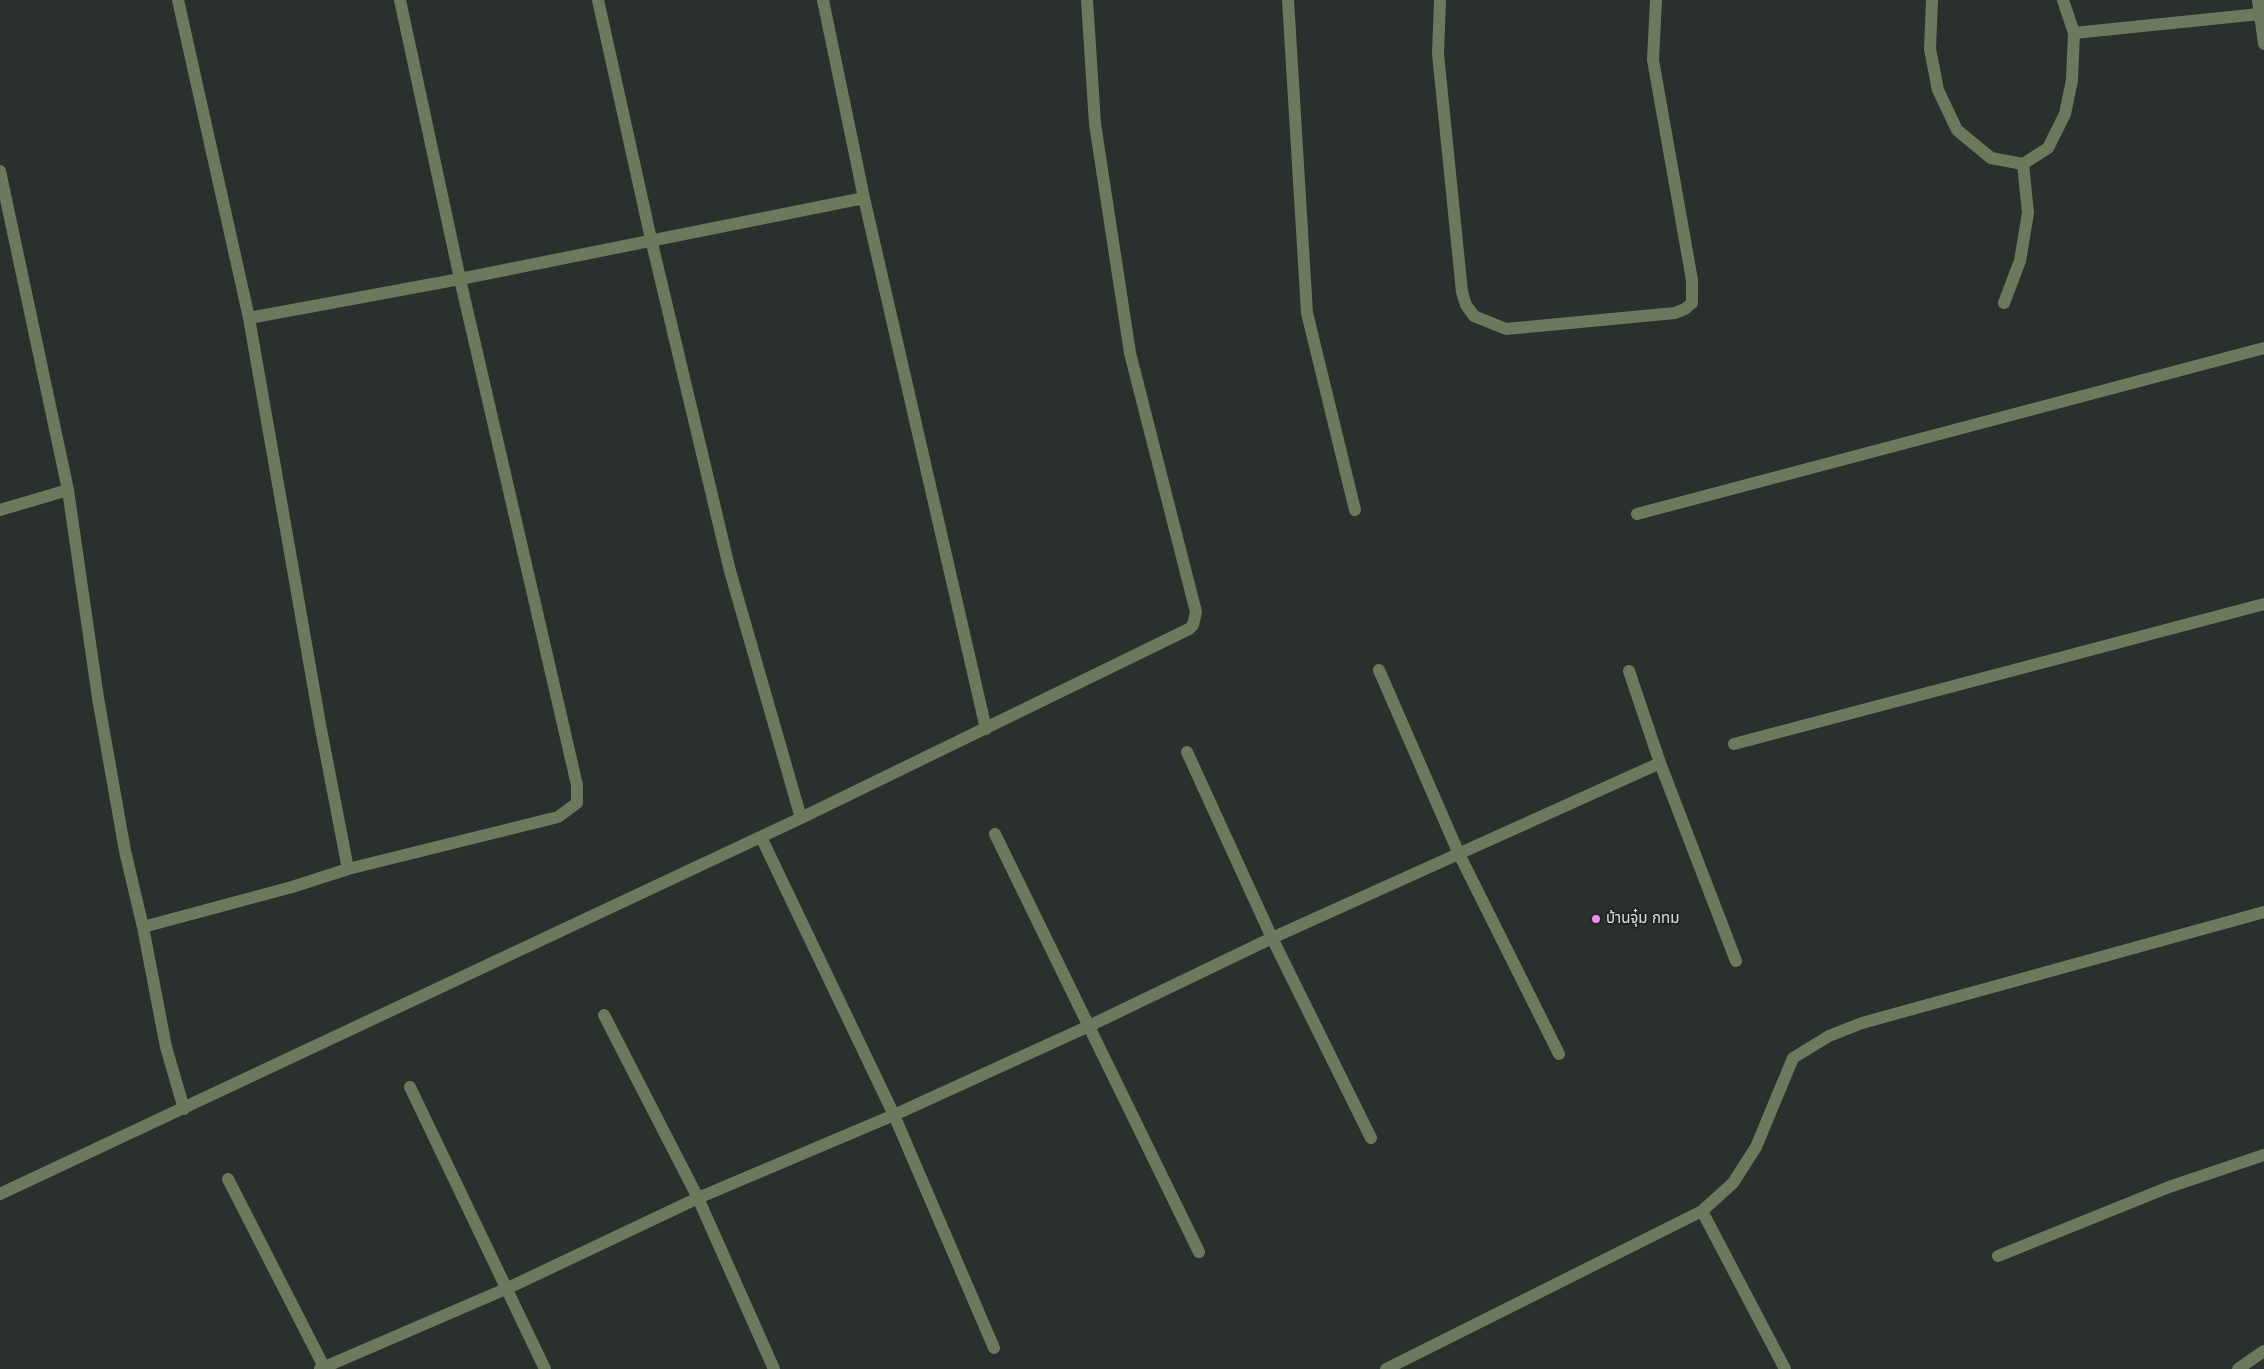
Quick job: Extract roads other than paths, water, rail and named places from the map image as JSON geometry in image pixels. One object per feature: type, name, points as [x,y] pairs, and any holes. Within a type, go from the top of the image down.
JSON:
[{"type":"street","points":[[178,0],[249,318],[320,724],[348,869]]},
{"type":"street","points":[[143,926],[292,887],[348,869],[558,816],[577,803],[577,785],[460,279],[400,0]]},
{"type":"street","points":[[598,0],[651,239],[730,572],[801,818]]},
{"type":"street","points":[[824,0],[864,198],[986,729]]},
{"type":"street","points":[[0,1194],[761,838],[1184,633],[1194,625],[1196,612],[1130,353],[1095,124],[1087,0]]},
{"type":"street","points":[[1288,0],[1307,313],[1355,510]]},
{"type":"street","points":[[1440,0],[1438,54],[1462,292],[1466,305],[1474,316],[1506,329],[1675,313],[1685,309],[1692,302],[1692,280],[1653,60],[1656,0]]},
{"type":"street","points":[[1932,0],[1930,48],[1938,90],[1957,130],[1991,158],[2023,164],[2048,148],[2065,114],[2072,80],[2074,33],[2063,0]]},
{"type":"street","points":[[2258,0],[2264,44]]},
{"type":"street","points":[[2074,33],[2260,14]]},
{"type":"street","points":[[2004,302],[2020,261],[2028,214],[2023,164]]},
{"type":"street","points":[[0,171],[68,490],[100,707],[125,851],[143,926],[166,1047],[184,1109]]},
{"type":"street","points":[[249,318],[460,279],[651,239],[864,198]]},
{"type":"street","points":[[1637,514],[2264,348]]},
{"type":"street","points":[[0,510],[68,490]]},
{"type":"street","points":[[1734,744],[2264,604]]},
{"type":"street","points":[[1379,670],[1459,854],[1559,1054]]},
{"type":"street","points":[[1629,671],[1660,763],[1736,961]]},
{"type":"street","points":[[1187,752],[1272,938],[1371,1138]]},
{"type":"street","points":[[228,1179],[323,1369],[508,1288],[698,1198],[894,1115],[1089,1026],[1272,938],[1660,763]]},
{"type":"street","points":[[995,834],[1199,1252]]},
{"type":"street","points":[[761,838],[894,1115],[994,1348]]},
{"type":"street","points":[[1386,1369],[1702,1211],[1733,1183],[1756,1147],[1793,1058],[1829,1036],[1871,1021],[2264,912]]},
{"type":"street","points":[[604,1015],[698,1198],[774,1369]]},
{"type":"street","points":[[410,1087],[546,1369]]},
{"type":"street","points":[[1998,1256],[2169,1187],[2264,1155]]},
{"type":"street","points":[[1702,1211],[1785,1369]]},
{"type":"street","points":[[2238,1369],[2264,1351]]},
{"type":"place","name":"บ้านจุ๋ม กทม","points":[[1596,919]]}]
